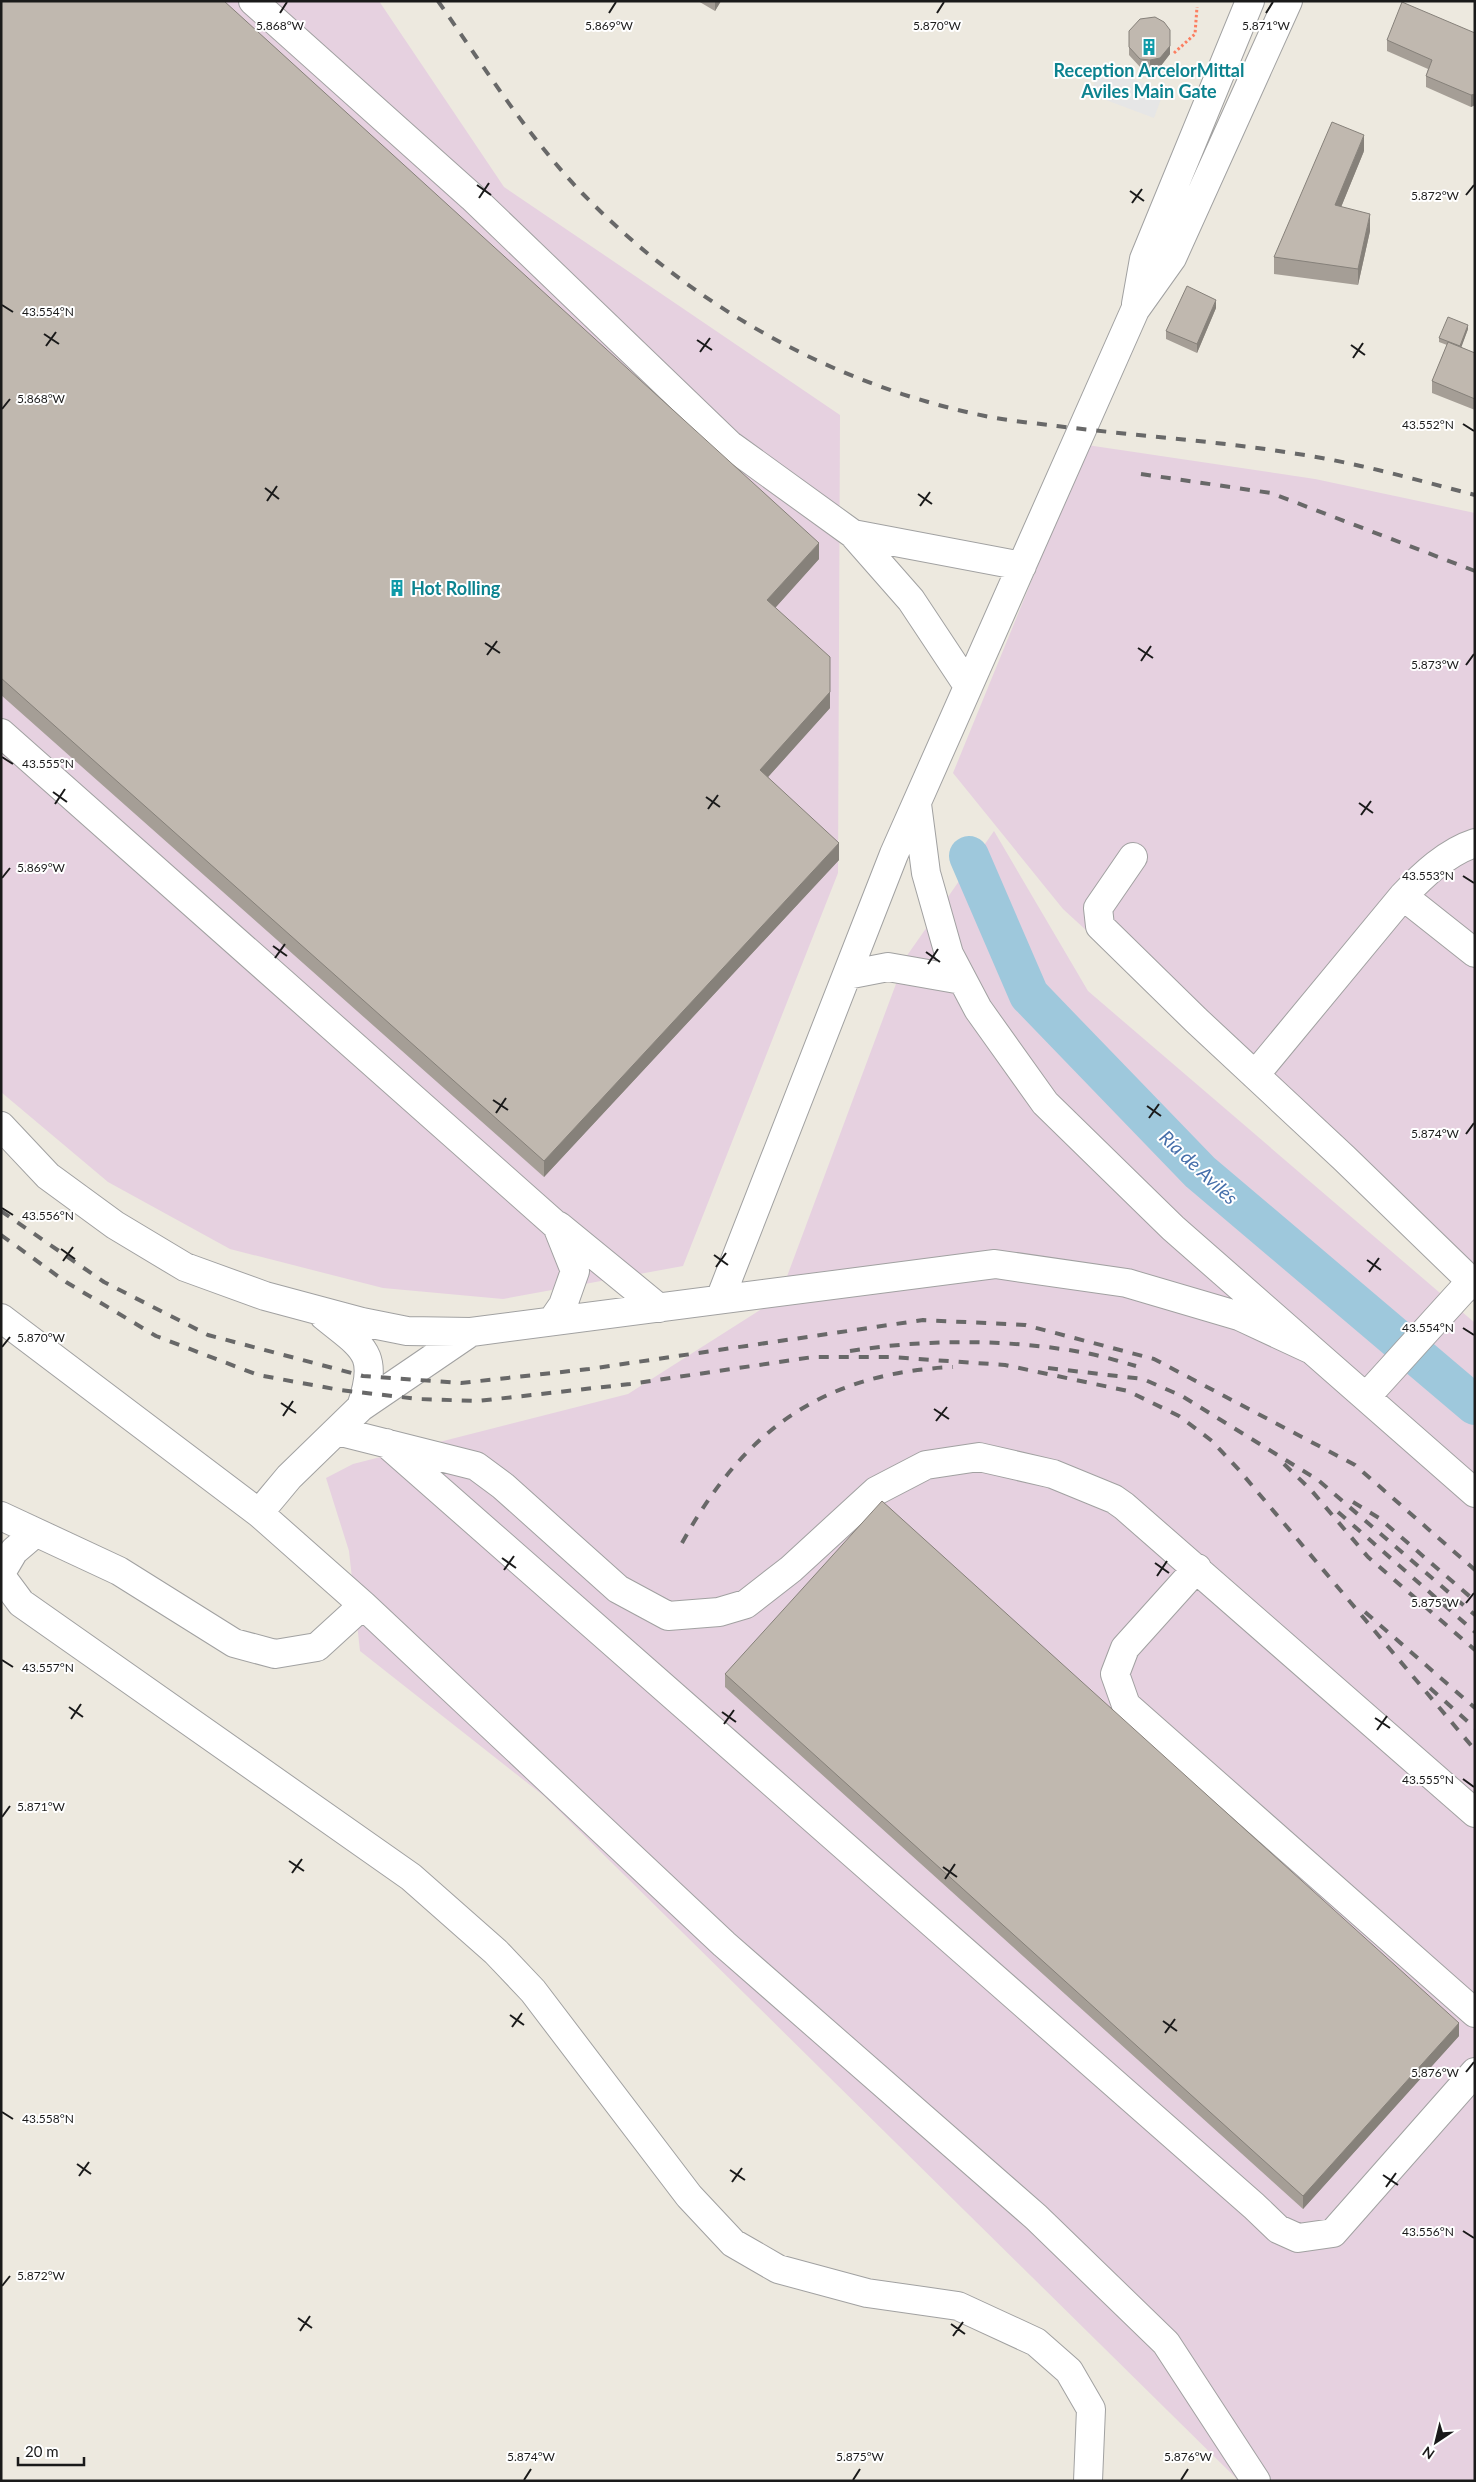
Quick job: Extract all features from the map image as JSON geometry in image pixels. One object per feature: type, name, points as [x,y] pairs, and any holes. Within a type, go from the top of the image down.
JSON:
[{"type":"street","points":[[253,1],[472,197],[730,445],[853,534],[912,600],[968,686]]},
{"type":"street","points":[[1135,310],[1144,259],[1250,1]]},
{"type":"street","points":[[720,1299],[846,975],[968,686],[1135,310],[1172,258],[1288,1]]},
{"type":"street","points":[[853,534],[1022,566]]},
{"type":"street","points":[[1,733],[557,1226],[659,1308]]},
{"type":"street","points":[[917,804],[926,873],[949,954],[978,1009],[1045,1103],[1174,1228],[1475,1493]]},
{"type":"street","points":[[1255,1075],[1420,878],[1460,848],[1475,843]]},
{"type":"street","points":[[1133,857],[1098,908],[1100,926],[1471,1284],[1366,1397]]},
{"type":"street","points":[[1403,896],[1475,953]]},
{"type":"street","points":[[846,975],[888,967],[962,980]]},
{"type":"street","points":[[1,1126],[48,1176],[116,1225],[185,1267],[265,1296],[407,1331],[471,1332],[995,1264],[1127,1282],[1239,1316],[1312,1350]]},
{"type":"street","points":[[552,1321],[562,1304],[575,1271],[557,1226]]},
{"type":"street","points":[[317,1310],[363,1348],[369,1366],[369,1377],[361,1407]]},
{"type":"street","points":[[1,1318],[259,1513],[363,1605],[724,1944],[1036,2217],[1166,2343],[1256,2481]]},
{"type":"street","points":[[259,1513],[289,1477],[361,1407],[471,1332]]},
{"type":"street","points":[[337,1430],[476,1466],[503,1486],[618,1589],[668,1616],[719,1612],[746,1604],[791,1569],[876,1491],[926,1465],[979,1457],[1052,1474],[1114,1499],[1196,1568],[1475,1813]]},
{"type":"street","points":[[386,1443],[1246,2199],[1278,2230],[1298,2238],[1333,2233],[1475,2072]]},
{"type":"street","points":[[1,1516],[119,1571],[234,1643],[275,1654],[318,1647],[363,1605]]},
{"type":"street","points":[[35,1533],[14,1551],[1,1574],[21,1603],[411,1877],[496,1952],[533,1992],[689,2196],[734,2243],[778,2269],[867,2293],[958,2306],[1036,2342],[1070,2371],[1091,2409],[1088,2481]]},
{"type":"street","points":[[1196,1568],[1125,1648],[1115,1674],[1126,1705],[1170,1746],[1475,2013]]},
{"type":"path","points":[[1174,53],[1195,34],[1197,7]]},
{"type":"shaded area","name":"Hot Rolling","points":[[1,1],[379,1],[504,187],[840,415],[838,873],[683,1266],[503,1299],[383,1288],[230,1249],[108,1182],[1,1092]]},
{"type":"shaded area","points":[[1101,67],[1164,91],[1154,118],[1090,94]]},
{"type":"shaded area","points":[[1087,445],[1315,479],[1475,513],[1475,1287],[1063,909],[953,773]]},
{"type":"shaded area","points":[[994,831],[1088,991],[1475,1323],[1475,2481],[1239,2481],[544,1796],[360,1651],[349,1551],[326,1478],[353,1464],[628,1394],[779,1298],[906,957]]},
{"type":"building","name":"Hot Rolling","points":[[1,1],[224,1],[819,543],[767,600],[830,657],[830,692],[760,770],[839,843],[544,1161],[1,678]]},
{"type":"building","points":[[1402,2],[1475,33],[1475,94],[1471,95],[1426,76],[1432,60],[1387,40]]},
{"type":"building","name":"Reception ArcelorMittal Aviles Main Gate","points":[[1155,17],[1164,22],[1170,30],[1170,46],[1160,58],[1140,59],[1129,47],[1129,31],[1140,19]]},
{"type":"building","points":[[1332,122],[1364,135],[1335,205],[1370,214],[1358,269],[1274,257]]},
{"type":"building","points":[[1187,286],[1216,300],[1197,344],[1166,331]]},
{"type":"building","points":[[1448,317],[1468,325],[1460,346],[1439,338]]},
{"type":"building","points":[[1448,342],[1475,353],[1475,399],[1432,381]]},
{"type":"building","points":[[882,1501],[1459,2023],[1303,2196],[725,1674]]},
{"type":"waterway","name":"Ría de Avilés","points":[[969,856],[1029,995],[1200,1172],[1475,1405]]},
{"type":"railway","points":[[438,1],[507,101],[544,149],[583,194],[625,234],[670,272],[718,305],[768,335],[820,362],[873,384],[929,402],[985,416],[1021,422],[1298,454],[1365,467],[1475,495]]},
{"type":"railway","points":[[1141,474],[1271,493],[1475,571]]},
{"type":"railway","points":[[1,1211],[104,1282],[208,1335],[363,1376],[461,1383],[589,1369],[923,1320],[1025,1325],[1154,1359],[1355,1465],[1475,1570]]},
{"type":"railway","points":[[1,1235],[66,1282],[156,1336],[258,1375],[340,1390],[418,1399],[478,1401],[630,1384],[813,1357],[890,1357],[1005,1365],[1128,1391],[1179,1416],[1212,1441],[1239,1470],[1475,1750]]},
{"type":"railway","points":[[850,1351],[907,1344],[995,1343],[1081,1352],[1136,1366]]},
{"type":"railway","points":[[682,1543],[706,1503],[732,1469],[761,1439],[792,1415],[826,1396],[865,1381],[907,1372],[953,1367]]},
{"type":"railway","points":[[1048,1368],[1143,1379],[1182,1396],[1318,1480],[1475,1615]]},
{"type":"railway","points":[[1284,1464],[1311,1490],[1368,1557],[1475,1650]]},
{"type":"railway","points":[[1353,1502],[1379,1518],[1475,1601]]},
{"type":"railway","points":[[1338,1512],[1475,1632]]},
{"type":"railway","points":[[1365,1612],[1475,1708]]},
{"type":"railway","points":[[1430,1688],[1475,1728]]},
{"type":"place","name":"Reception ArcelorMittal Aviles Main Gate","points":[[1149,47]]},
{"type":"place","name":"Hot Rolling","points":[[397,588]]}]
